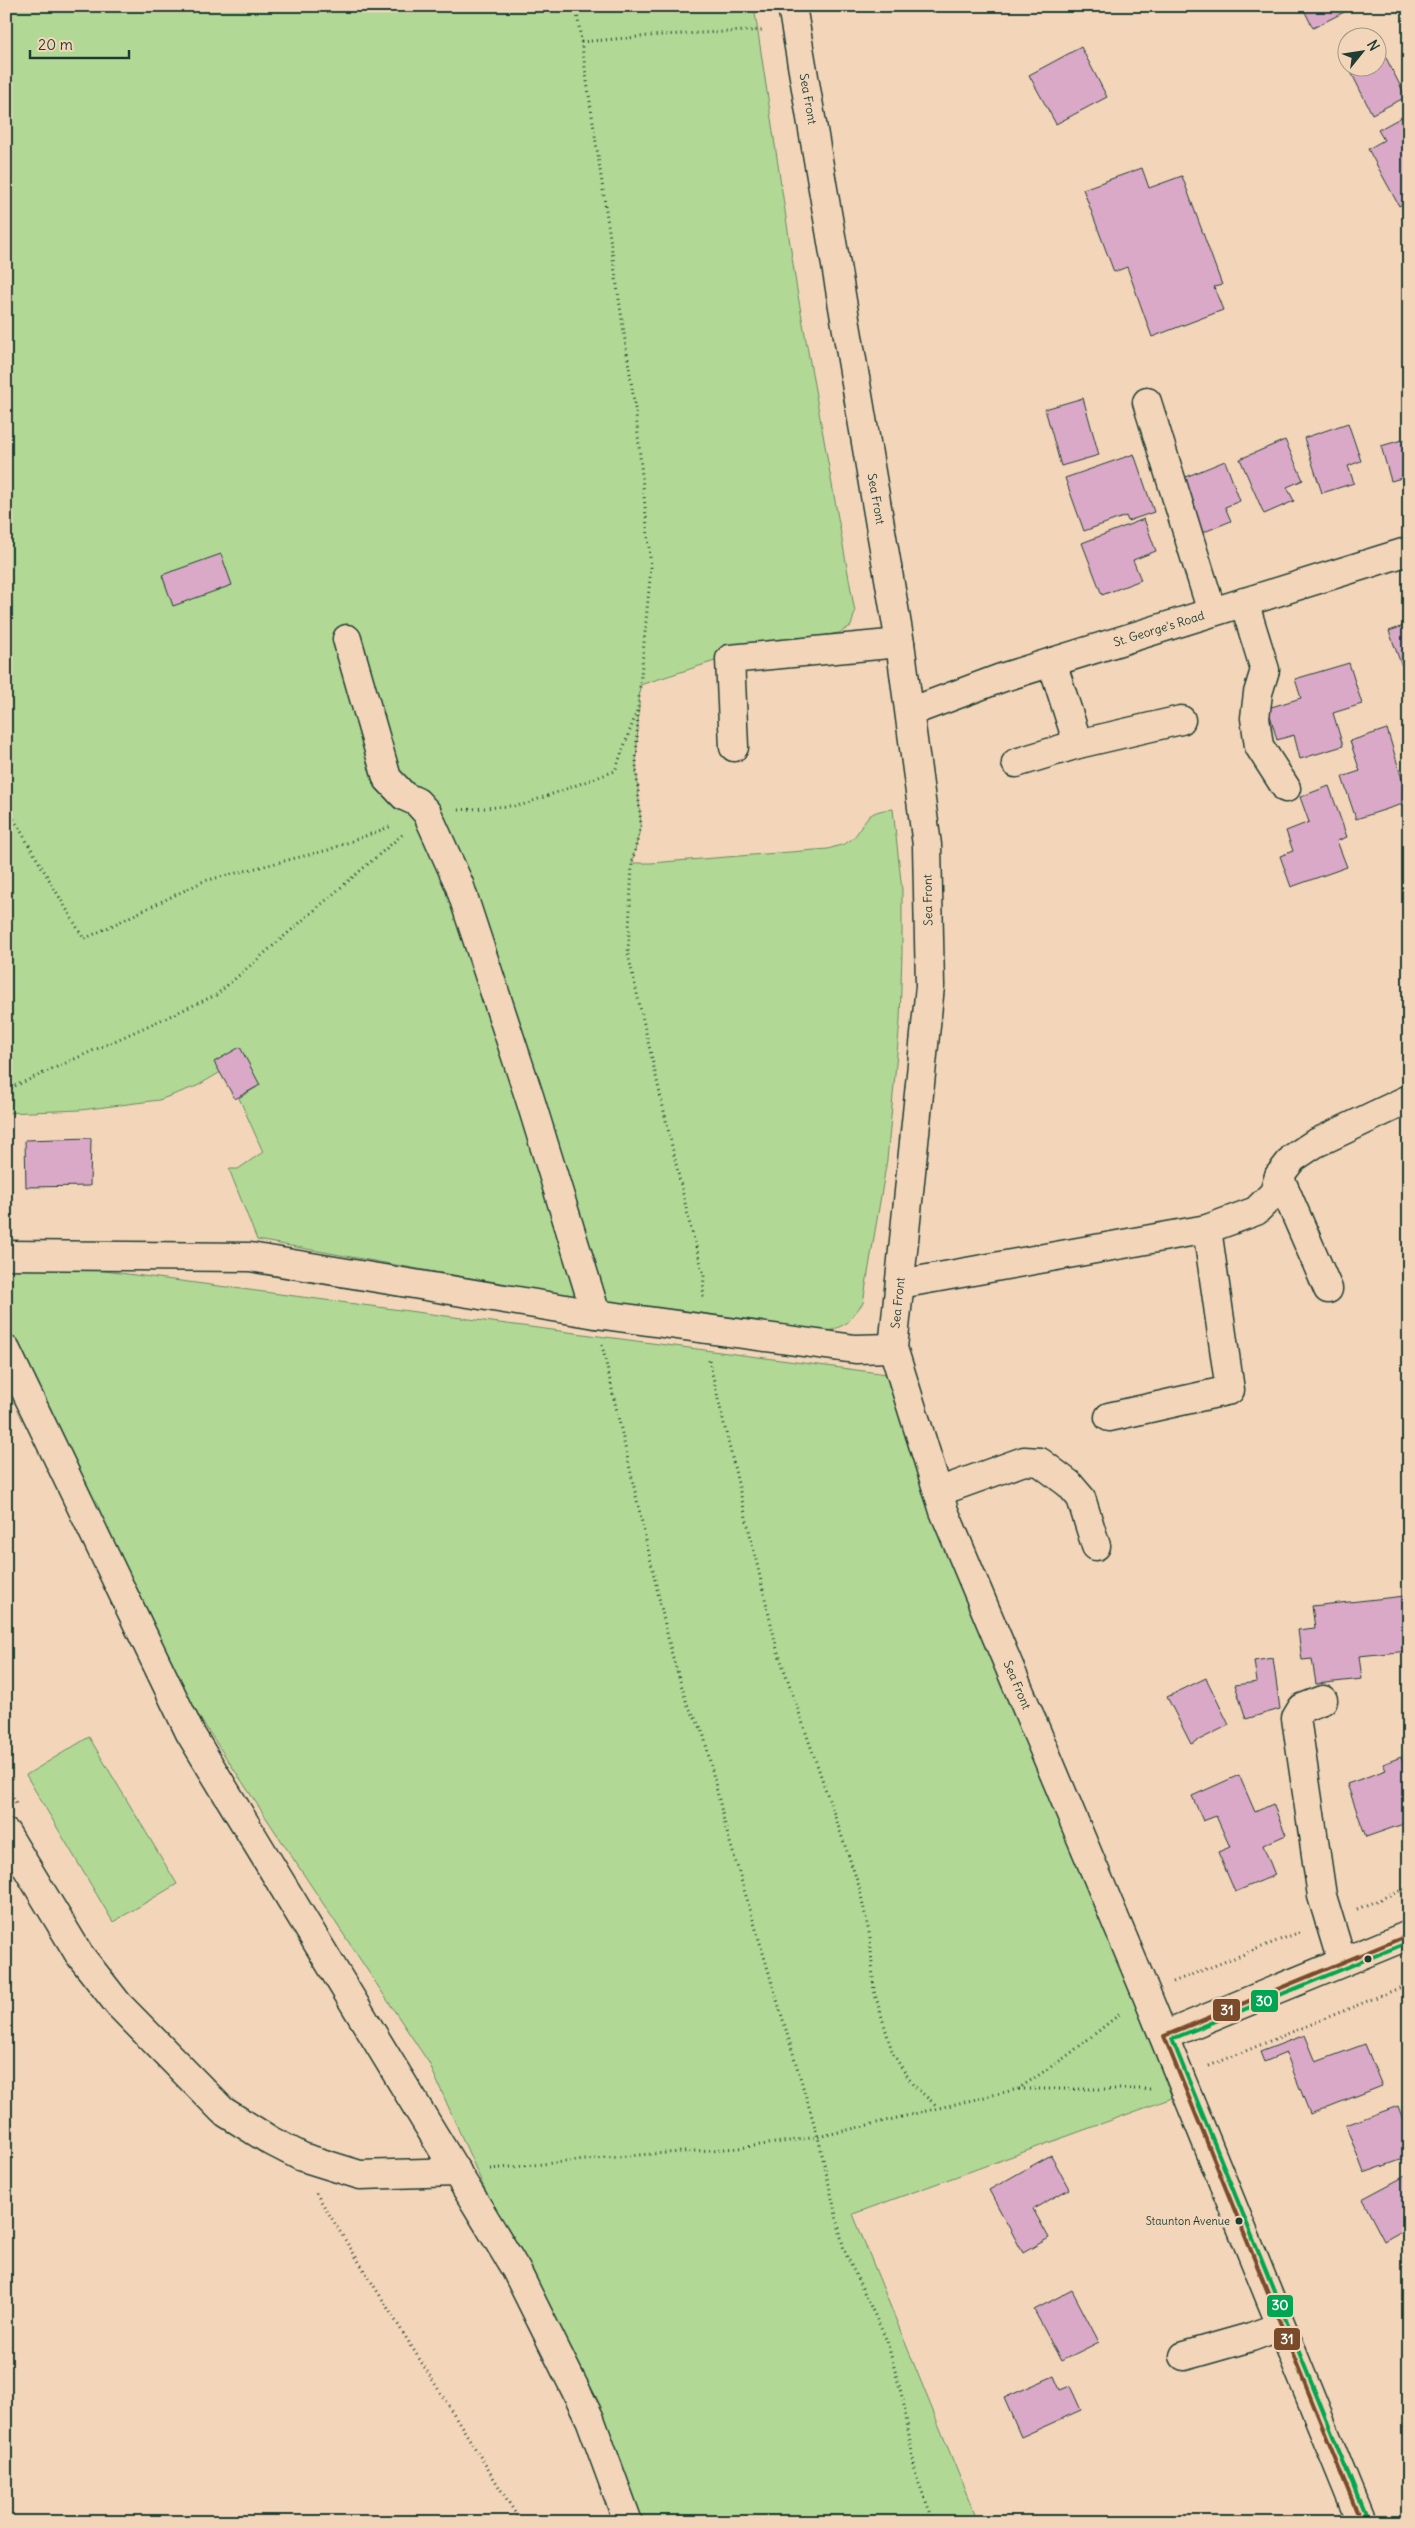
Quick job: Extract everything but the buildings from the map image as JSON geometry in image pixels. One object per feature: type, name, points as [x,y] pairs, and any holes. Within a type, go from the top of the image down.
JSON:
[{"type":"street","name":"Sea Front","points":[[794,18],[900,643],[927,845],[930,986],[893,1348],[944,1511],[1164,2036],[1179,2078],[1361,2522]]},
{"type":"street","points":[[1147,402],[1212,612]]},
{"type":"street","name":"St. George's Road","points":[[910,712],[1002,678],[1409,551]]},
{"type":"street","points":[[1244,602],[1265,670],[1258,693],[1255,718],[1259,746],[1286,788]]},
{"type":"street","points":[[347,639],[387,778],[404,796],[418,802],[427,813],[459,884],[529,1096],[596,1314]]},
{"type":"street","points":[[734,747],[730,659],[900,643]]},
{"type":"street","points":[[1052,662],[1078,744]]},
{"type":"street","points":[[1016,763],[1078,744],[1181,720]]},
{"type":"street","points":[[900,1284],[1207,1229],[1256,1211],[1274,1193],[1279,1176],[1293,1158],[1314,1144],[1409,1099]]},
{"type":"street","points":[[1279,1176],[1328,1289]]},
{"type":"street","points":[[1108,1417],[1230,1390],[1207,1229]]},
{"type":"street","points":[[6,1256],[250,1257],[596,1314],[855,1349],[893,1348]]},
{"type":"street","points":[[6,1350],[190,1733],[516,2270],[590,2419],[628,2522]]},
{"type":"street","points":[[938,1492],[1024,1460],[1040,1462],[1069,1484],[1081,1498],[1096,1546]]},
{"type":"street","points":[[1323,1700],[1302,1708],[1296,1718],[1322,1896],[1342,1962]]},
{"type":"street","points":[[6,1834],[79,1954],[118,2004],[223,2111],[271,2141],[302,2157],[360,2175],[457,2172]]},
{"type":"street","points":[[1164,2036],[1409,1935]]},
{"type":"street","points":[[1184,2356],[1236,2342],[1281,2326]]},
{"type":"path","points":[[576,6],[636,415],[651,567],[638,708],[636,765],[641,825],[632,863],[628,954],[690,1225],[704,1274],[702,1329],[777,1649],[859,1886],[870,1937],[874,1991],[893,2054],[913,2085],[938,2107]]},
{"type":"path","points":[[581,42],[661,35],[794,18]]},
{"type":"path","points":[[6,806],[84,939],[204,881],[328,850],[427,813],[522,805],[615,771],[638,708]]},
{"type":"path","points":[[6,1090],[216,995],[427,813]]},
{"type":"path","points":[[596,1314],[671,1651],[687,1704],[703,1732],[726,1828],[818,2137],[844,2250],[887,2341],[903,2400],[916,2476],[934,2522]]},
{"type":"path","points":[[1018,2089],[1067,2056],[1146,1993],[1409,1887]]},
{"type":"path","points":[[457,2172],[638,2155],[738,2148],[818,2137],[1018,2089],[1148,2091],[1409,1984]]},
{"type":"green space","points":[[6,6],[754,6],[797,290],[855,612],[851,626],[839,633],[791,641],[715,661],[640,685],[636,765],[641,825],[632,863],[828,849],[844,844],[851,839],[867,818],[873,814],[893,809],[902,890],[900,1021],[887,1160],[863,1303],[847,1323],[833,1330],[812,1332],[557,1294],[257,1240],[229,1169],[238,1169],[263,1152],[239,1098],[257,1087],[243,1059],[197,1086],[159,1100],[81,1110],[6,1113]]},
{"type":"green space","points":[[6,1258],[902,1376],[1186,2093],[853,2214],[978,2522],[627,2522],[563,2366],[429,2063],[140,1628],[6,1350]]},
{"type":"green space","points":[[89,1737],[177,1884],[113,1922],[26,1775]]},
{"type":"transit line","name":"31","points":[[1361,2522],[1164,2036],[1409,1935]]},
{"type":"transit line","name":"30","points":[[1367,2520],[1172,2039],[1409,1942]]},
{"type":"place","name":"Staunton Avenue","points":[[1239,2221]]}]
